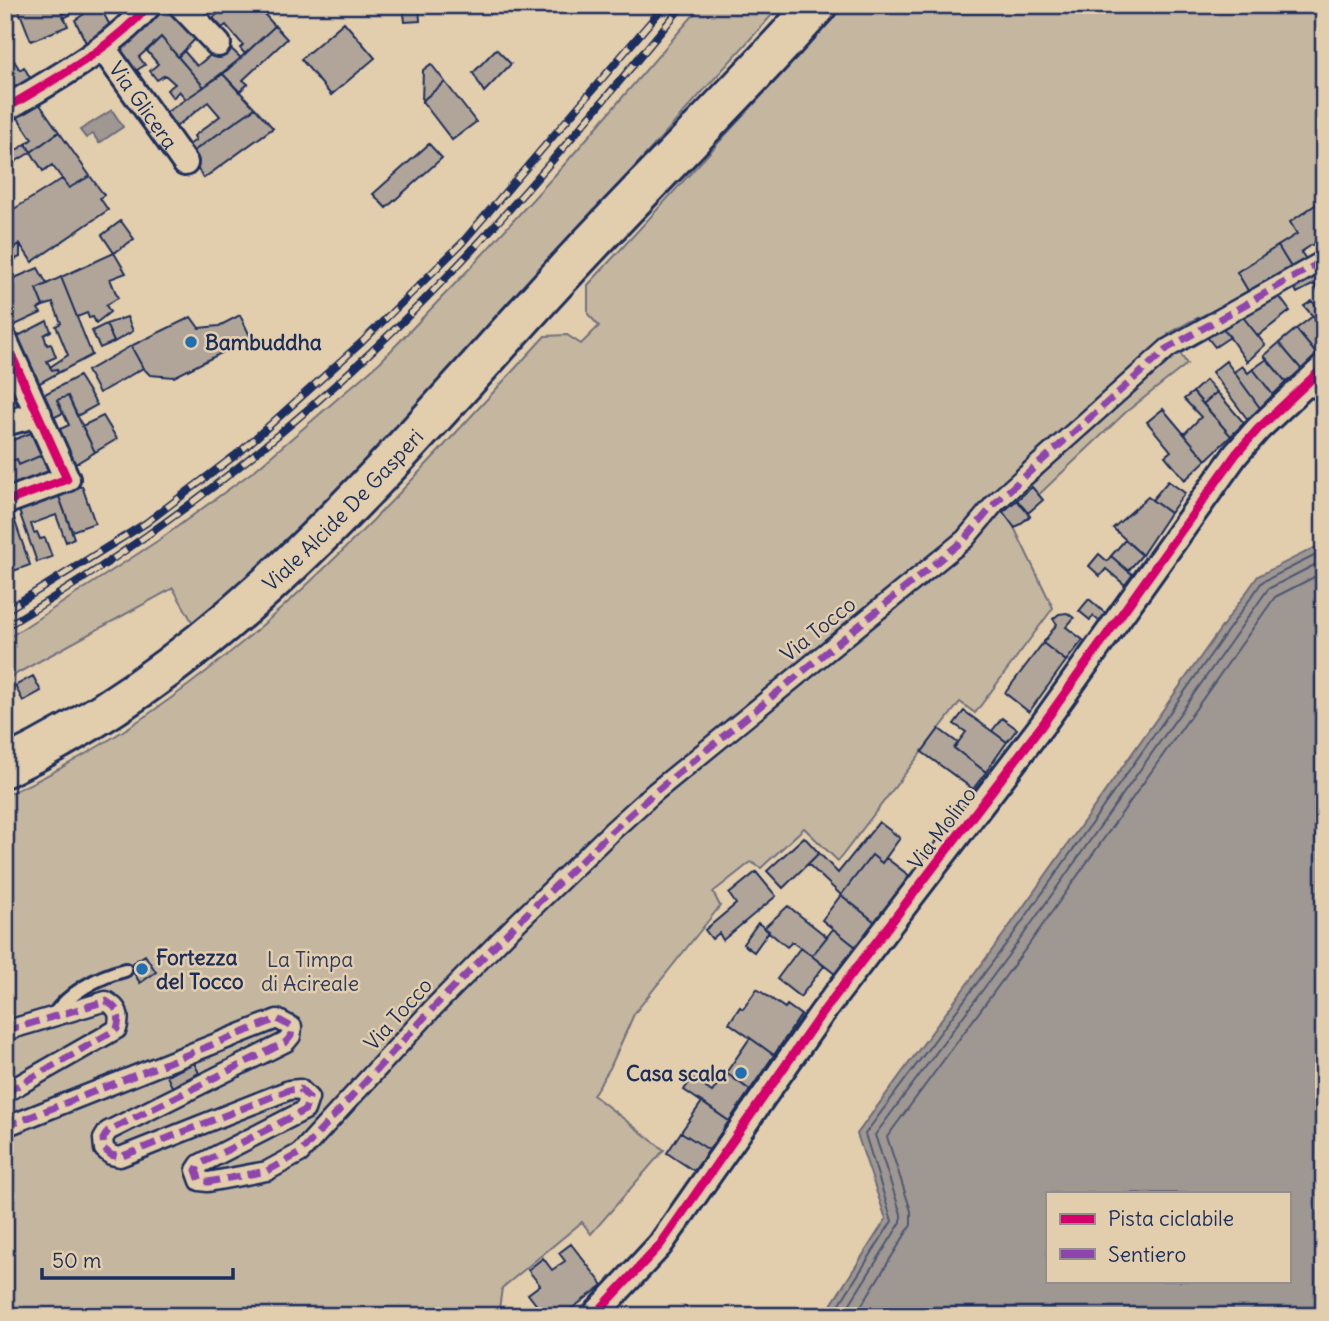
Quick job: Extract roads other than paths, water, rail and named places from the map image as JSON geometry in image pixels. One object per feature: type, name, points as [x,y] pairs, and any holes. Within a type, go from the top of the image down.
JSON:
[{"type":"main road","name":"Viale Alcide De Gasperi","points":[[634,196],[797,5]]},
{"type":"main road","name":"Viale Alcide De Gasperi","points":[[5,767],[69,734],[131,695],[197,646],[255,597],[372,482],[634,196],[817,5]]},
{"type":"street","name":"Via Glicera","points":[[5,109],[103,48],[131,27],[149,5]]},
{"type":"street","points":[[181,5],[218,44]]},
{"type":"street","name":"Via Glicera","points":[[103,48],[185,163]]},
{"type":"street","name":"Via Tocco","points":[[5,1127],[277,1018],[292,1027],[291,1036],[286,1042],[108,1130],[103,1139],[104,1149],[111,1155],[120,1157],[289,1090],[300,1089],[309,1098],[305,1111],[201,1164],[196,1170],[197,1176],[200,1181],[208,1182],[267,1171],[300,1153],[434,1007],[515,925],[655,792],[965,539],[996,502],[1168,348],[1324,260]]},
{"type":"street","points":[[5,341],[67,480],[5,502]]},
{"type":"street","name":"Via Molino","points":[[594,1316],[660,1245],[822,1013],[1043,724],[1236,454],[1258,429],[1324,367]]},
{"type":"street","points":[[5,423],[39,414]]},
{"type":"street","points":[[5,1031],[106,1000],[116,1007],[120,1018],[117,1029],[5,1093]]},
{"type":"lane","points":[[1300,389],[1318,391],[1324,398]]},
{"type":"lane","points":[[53,1016],[64,1001],[108,974],[125,970]]},
{"type":"water","points":[[112,110],[123,127],[99,143],[93,134],[86,138],[80,130]]},
{"type":"water","points":[[1324,543],[1324,1316],[824,1316],[886,1219],[857,1134],[1006,931],[1258,576]]},
{"type":"railway","points":[[5,611],[146,523],[241,451],[362,342],[461,244],[665,5]]},
{"type":"railway","points":[[5,627],[102,566],[196,500],[330,390],[414,311],[494,226],[683,5]]},
{"type":"place","name":"Bambuddha","points":[[191,342]]},
{"type":"place","name":"Fortezza del Tocco","points":[[142,969]]},
{"type":"place","name":"Casa scala","points":[[741,1073]]},
{"type":"park label","name":"La Timpa di Acireale","points":[[310,971]]}]
